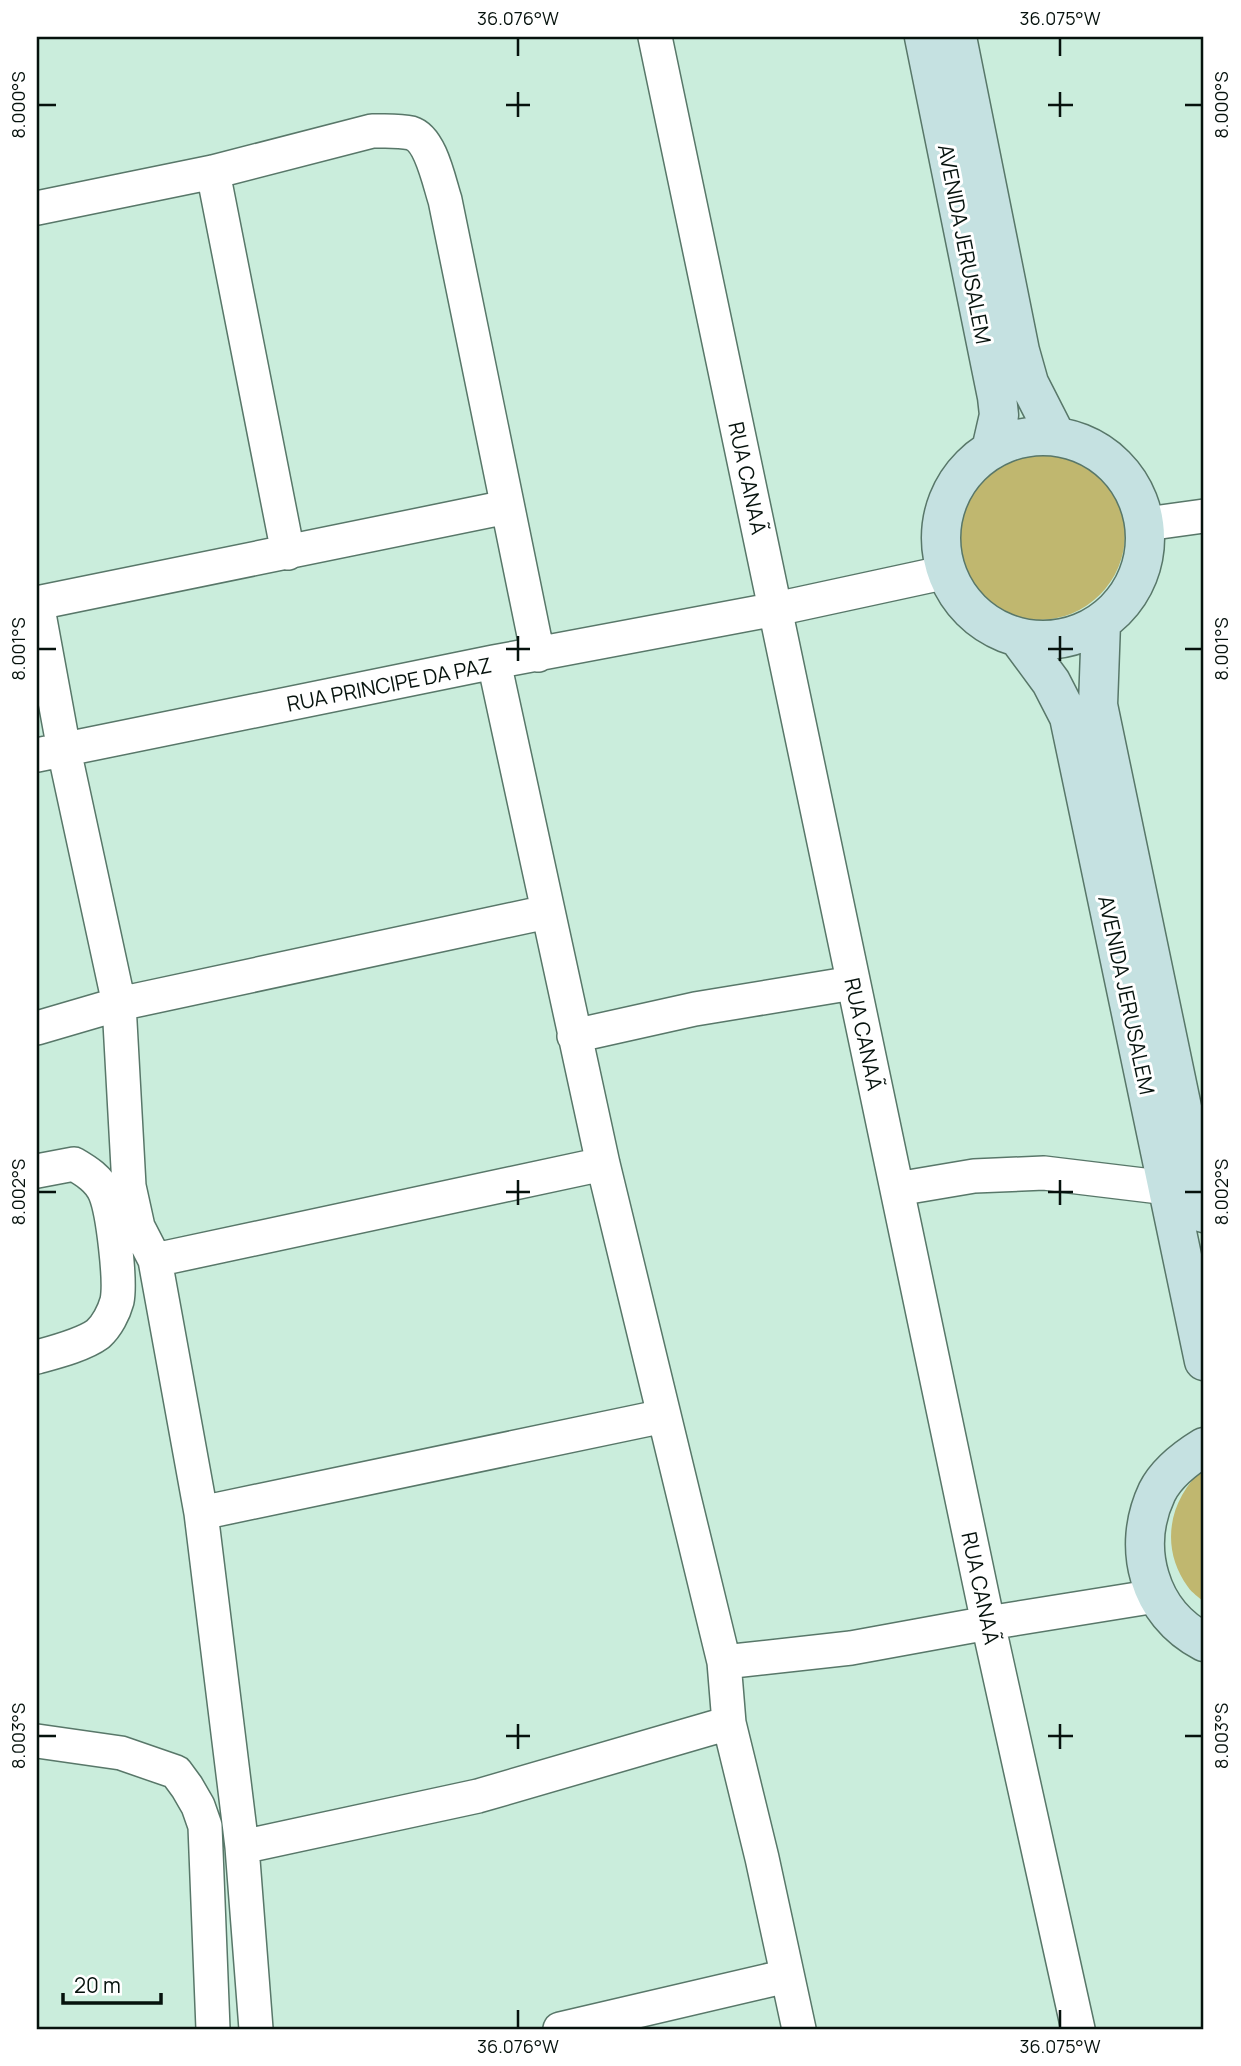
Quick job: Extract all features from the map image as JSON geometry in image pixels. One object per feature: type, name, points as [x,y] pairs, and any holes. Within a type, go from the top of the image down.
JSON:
[{"type":"street","name":"RUA CANAÃ","points":[[655,37],[988,1623],[1078,2029]]},
{"type":"street","name":"AVENIDA JERUSALEM","points":[[924,37],[1029,383],[1056,436]]},
{"type":"street","name":"AVENIDA JERUSALEM","points":[[957,37],[999,415],[990,450]]},
{"type":"street","points":[[37,208],[213,172],[372,131],[414,134],[426,147],[444,200],[538,654]]},
{"type":"street","points":[[213,172],[288,553]]},
{"type":"street","name":"AVENIDA JERUSALEM","points":[[1020,640],[1069,637],[1101,623],[1122,604],[1138,580],[1146,553],[1146,524],[1135,492],[1116,465],[1088,446],[1056,436],[1022,438],[990,450],[963,473],[946,503],[940,538],[947,572],[955,591],[967,607],[982,620],[1020,640],[1051,682],[1069,717],[1117,873],[1191,1198],[1204,1361]]},
{"type":"street","points":[[256,2029],[242,1847],[201,1513],[155,1261],[138,1227],[130,1186],[119,1004],[50,753],[37,603],[507,507]]},
{"type":"street","points":[[1146,524],[1204,516]]},
{"type":"street","name":"RUA PRINCIPE DA PAZ","points":[[50,753],[494,662],[776,609],[947,572]]},
{"type":"street","name":"AVENIDA JERUSALEM","points":[[1101,623],[1098,705],[1117,873]]},
{"type":"street","points":[[494,662],[603,1164],[724,1662],[729,1723],[799,2029]]},
{"type":"street","points":[[37,1028],[119,1004],[547,912]]},
{"type":"street","points":[[574,1036],[695,1009],[853,982]]},
{"type":"street","points":[[37,1171],[74,1164],[90,1173],[104,1192],[115,1242],[118,1298],[113,1314],[98,1333],[72,1346],[37,1357]]},
{"type":"street","points":[[155,1261],[603,1164]]},
{"type":"street","points":[[897,1189],[974,1176],[1044,1173],[1191,1198]]},
{"type":"street","points":[[201,1513],[664,1416]]},
{"type":"street","points":[[1204,1447],[1181,1461],[1158,1489],[1146,1524],[1145,1561],[1156,1596],[1172,1618],[1192,1636],[1204,1642]]},
{"type":"street","points":[[724,1662],[851,1648],[1156,1596]]},
{"type":"street","points":[[242,1847],[478,1796],[729,1723]]},
{"type":"street","points":[[37,1741],[121,1753],[176,1772],[198,1805],[205,1826],[212,2029]]},
{"type":"street","points":[[559,2029],[787,1976]]},
{"type":"shaded area","points":[[1039,448],[1072,454],[1100,473],[1119,501],[1125,534],[1119,567],[1100,595],[1072,614],[1039,620],[1006,614],[978,595],[959,567],[953,534],[959,501],[978,473],[1006,454]]},
{"type":"shaded area","points":[[1204,1468],[1204,1602],[1190,1589],[1179,1572],[1171,1540],[1176,1509],[1192,1480]]}]
